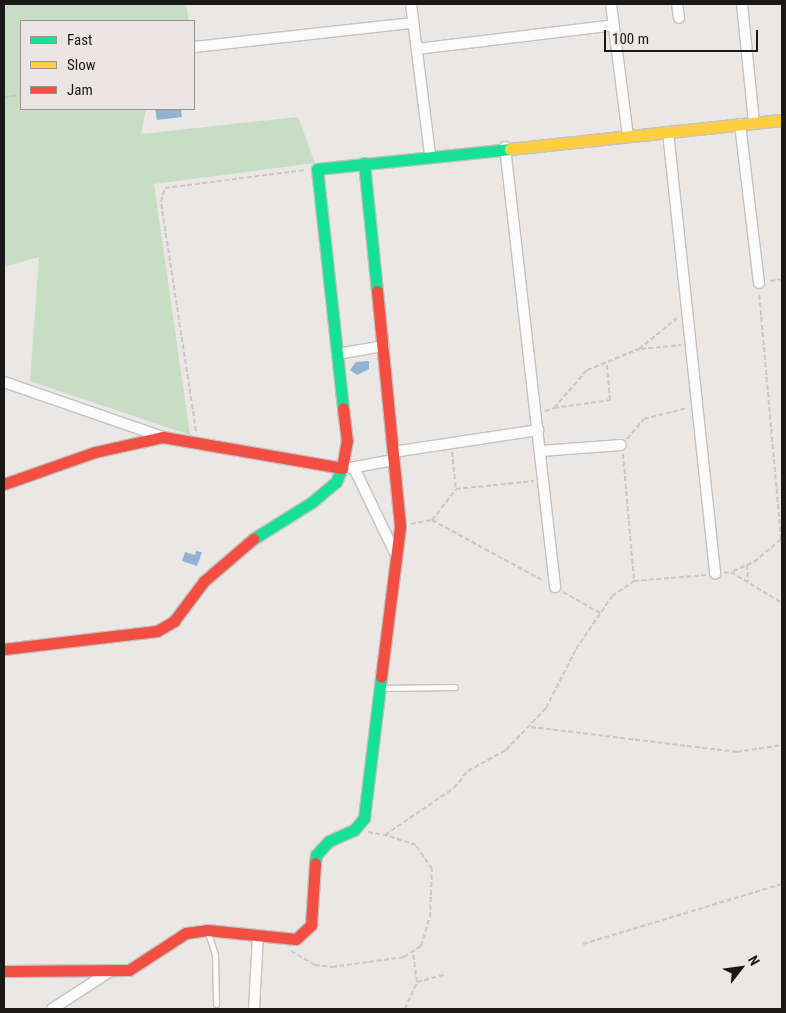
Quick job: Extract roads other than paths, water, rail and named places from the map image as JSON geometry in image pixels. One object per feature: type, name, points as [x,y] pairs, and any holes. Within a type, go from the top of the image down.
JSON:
[{"type":"street","points":[[411,4],[430,154]]},
{"type":"street","points":[[611,4],[628,137]]},
{"type":"street","points":[[676,4],[678,18]]},
{"type":"street","points":[[742,4],[754,123]]},
{"type":"street","points":[[195,47],[413,23]]},
{"type":"street","points":[[417,50],[614,25]]},
{"type":"street","points":[[4,649],[157,631],[174,621],[204,581],[241,546],[312,502],[336,482],[342,468],[347,440],[317,169],[430,154],[628,137],[782,120]]},
{"type":"street","points":[[740,124],[759,282]]},
{"type":"street","points":[[668,132],[684,311],[697,407],[715,574]]},
{"type":"street","points":[[505,147],[555,587]]},
{"type":"street","points":[[4,970],[109,972],[129,970],[186,933],[207,930],[276,939],[306,934],[311,925],[316,855],[329,841],[354,830],[369,804],[379,688],[398,560],[400,527],[384,346],[364,163]]},
{"type":"street","points":[[337,354],[384,346]]},
{"type":"street","points":[[4,382],[163,437],[197,441],[342,468],[354,468],[393,456],[538,430]]},
{"type":"street","points":[[4,484],[95,452],[163,437]]},
{"type":"street","points":[[541,451],[621,445]]},
{"type":"street","points":[[354,468],[398,560]]},
{"type":"street","points":[[254,1009],[258,936]]},
{"type":"street","points":[[52,1009],[109,972]]},
{"type":"lane","points":[[379,688],[455,687]]},
{"type":"lane","points":[[207,930],[215,955],[216,1004]]},
{"type":"water","points":[[155,110],[181,110],[182,117],[157,120]]},
{"type":"water","points":[[369,361],[369,369],[357,375],[350,370],[356,362]]},
{"type":"water","points":[[196,551],[202,552],[197,566],[182,561],[185,552],[195,555]]}]
